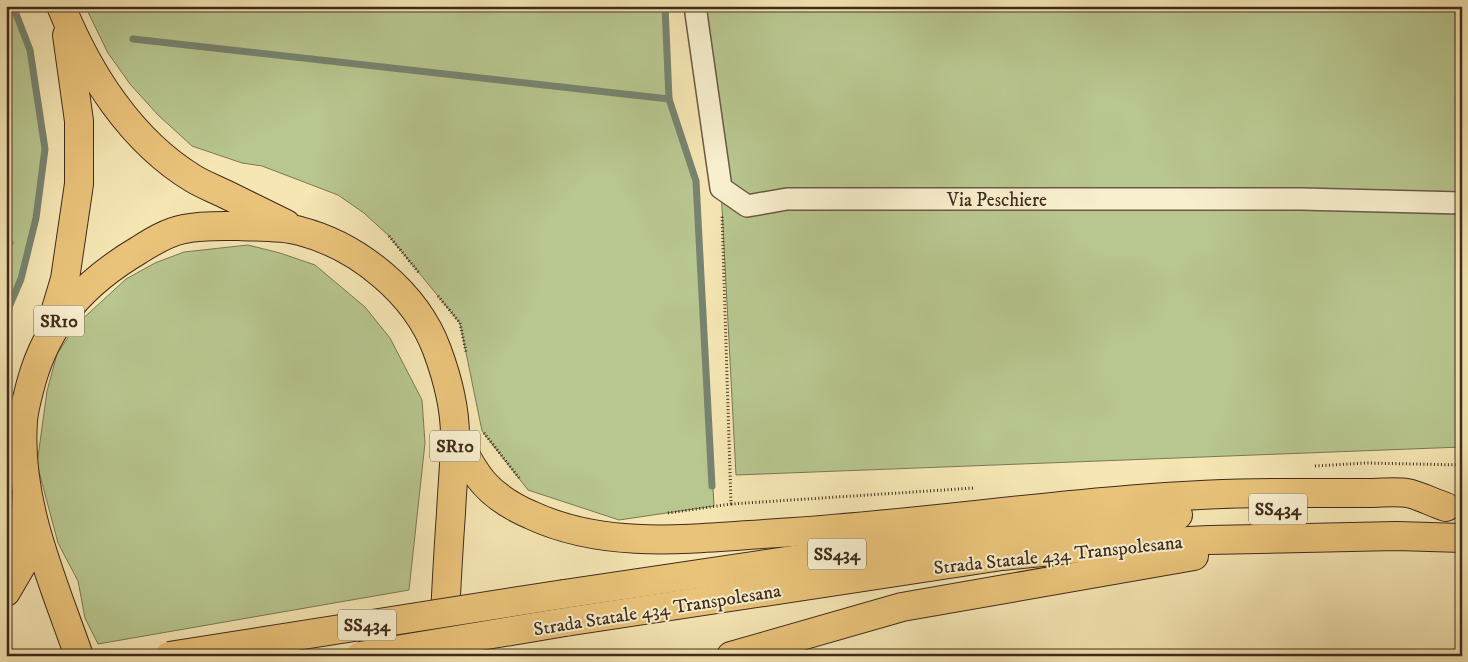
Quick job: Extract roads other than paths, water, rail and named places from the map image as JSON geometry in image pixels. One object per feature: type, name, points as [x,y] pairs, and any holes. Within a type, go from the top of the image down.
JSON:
[{"type":"main road","name":"SR10","points":[[62,9],[88,62],[111,102],[159,154],[194,179],[299,230],[332,243],[368,263],[390,282],[417,310],[436,348],[450,393],[456,434],[442,656]]},
{"type":"main road","name":"SR10","points":[[47,340],[65,279],[79,184],[79,121],[62,9]]},
{"type":"main road","name":"SR10","points":[[79,656],[37,534],[28,494],[24,460],[23,420],[37,361],[47,340],[70,305],[92,283],[114,265],[158,239],[182,229],[211,226],[250,226],[299,230]]},
{"type":"main road","points":[[456,434],[470,465],[487,488],[511,505],[531,516],[566,528],[615,538],[662,540],[840,529],[1114,500],[1248,493],[1407,493],[1454,508]]},
{"type":"main road","points":[[6,592],[23,563],[28,494]]},
{"type":"main road","name":"Strada Statale 434 Transpolesana","points":[[169,656],[564,594],[950,537],[1233,510],[1454,508]]},
{"type":"main road","name":"Strada Statale 434 Transpolesana","points":[[360,656],[565,622],[1002,556],[1120,545],[1209,540],[1397,536],[1462,538]]},
{"type":"main road","points":[[731,656],[902,607],[1291,538]]},
{"type":"street","name":"Via Peschiere","points":[[695,6],[721,188],[748,206],[787,199],[1301,199],[1462,203]]},
{"type":"waterway","points":[[6,314],[21,279],[36,218],[45,149],[30,50],[13,6]]},
{"type":"waterway","points":[[665,6],[669,99],[696,181],[712,486]]},
{"type":"waterway","points":[[133,39],[669,99]]},
{"type":"waterway","points":[[6,242],[10,243]]}]
